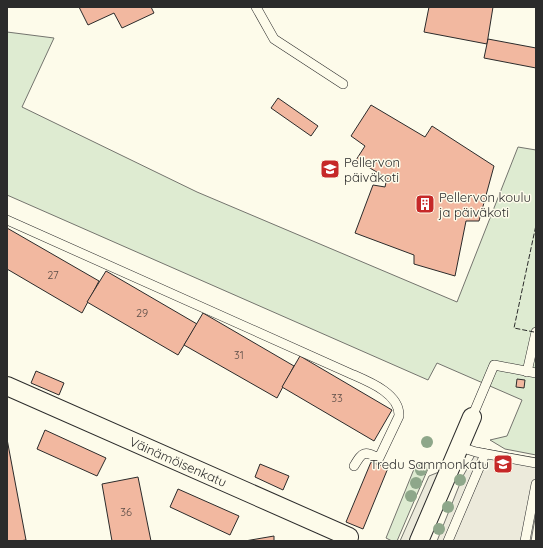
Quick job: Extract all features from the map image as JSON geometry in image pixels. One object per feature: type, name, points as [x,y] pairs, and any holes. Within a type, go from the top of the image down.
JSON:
[{"type":"street","name":"Väinämöisenkatu","points":[[7,386],[349,537]]},
{"type":"street","points":[[419,541],[472,417]]},
{"type":"lane","points":[[256,7],[274,39],[343,84]]},
{"type":"lane","points":[[7,220],[349,373],[388,394],[392,397],[397,406],[399,416],[380,458],[364,453],[359,457],[354,466]]},
{"type":"lane","points":[[472,417],[494,365],[531,373],[536,332]]},
{"type":"lane","points":[[460,447],[476,452],[536,464]]},
{"type":"lane","points":[[448,541],[485,454]]},
{"type":"lane","points":[[525,541],[536,484]]},
{"type":"green space","points":[[7,32],[54,38],[22,107],[197,192],[457,302],[518,147],[536,150],[536,455],[505,449],[490,440],[507,436],[522,400],[437,363],[428,380],[7,195]]},
{"type":"green space","points":[[425,462],[430,464],[397,541],[392,541],[386,538],[414,469],[419,464]]},
{"type":"shaded area","name":"Tredu Sammonkatu","points":[[479,448],[536,458],[536,513],[531,541],[437,541],[463,476]]},
{"type":"shaded area","points":[[439,472],[409,541],[400,541],[429,476]]},
{"type":"building","points":[[79,7],[151,7],[154,13],[122,28],[114,13],[88,25]]},
{"type":"building","points":[[429,7],[493,7],[487,44],[424,32]]},
{"type":"building","points":[[488,39],[536,48],[536,68],[484,58]]},
{"type":"building","points":[[278,98],[318,126],[311,136],[271,108]]},
{"type":"building","name":"Pellervon koulu ja päiväkoti","points":[[371,105],[425,137],[432,126],[494,166],[479,221],[466,221],[455,276],[414,264],[414,255],[355,233],[373,185],[385,187],[387,178],[356,160],[365,146],[351,136]]},
{"type":"building","points":[[7,228],[99,281],[82,313],[7,269]]},
{"type":"building","points":[[106,271],[197,324],[178,355],[87,302]]},
{"type":"building","points":[[203,313],[294,366],[277,398],[184,345]]},
{"type":"building","points":[[300,356],[392,410],[374,441],[282,387]]},
{"type":"building","points":[[36,371],[64,383],[59,395],[31,383]]},
{"type":"building","points":[[517,379],[525,380],[524,388],[516,387]]},
{"type":"building","points":[[45,430],[106,458],[97,476],[37,449]]},
{"type":"building","points":[[7,439],[26,540],[7,541]]},
{"type":"building","points":[[371,462],[388,468],[363,529],[346,522]]},
{"type":"building","points":[[260,464],[289,476],[283,490],[255,477]]},
{"type":"building","points":[[138,477],[151,541],[112,541],[102,484]]},
{"type":"building","points":[[178,489],[239,516],[230,535],[170,507]]},
{"type":"building","points":[[274,536],[274,541],[245,541]]},
{"type":"fence","points":[[534,332],[514,328],[536,225]]},
{"type":"place","name":"Pellervon päiväkoti","points":[[330,169]]},
{"type":"place","name":"Pellervon koulu ja päiväkoti","points":[[425,204]]},
{"type":"place","name":"Tredu Sammonkatu","points":[[503,464]]}]
